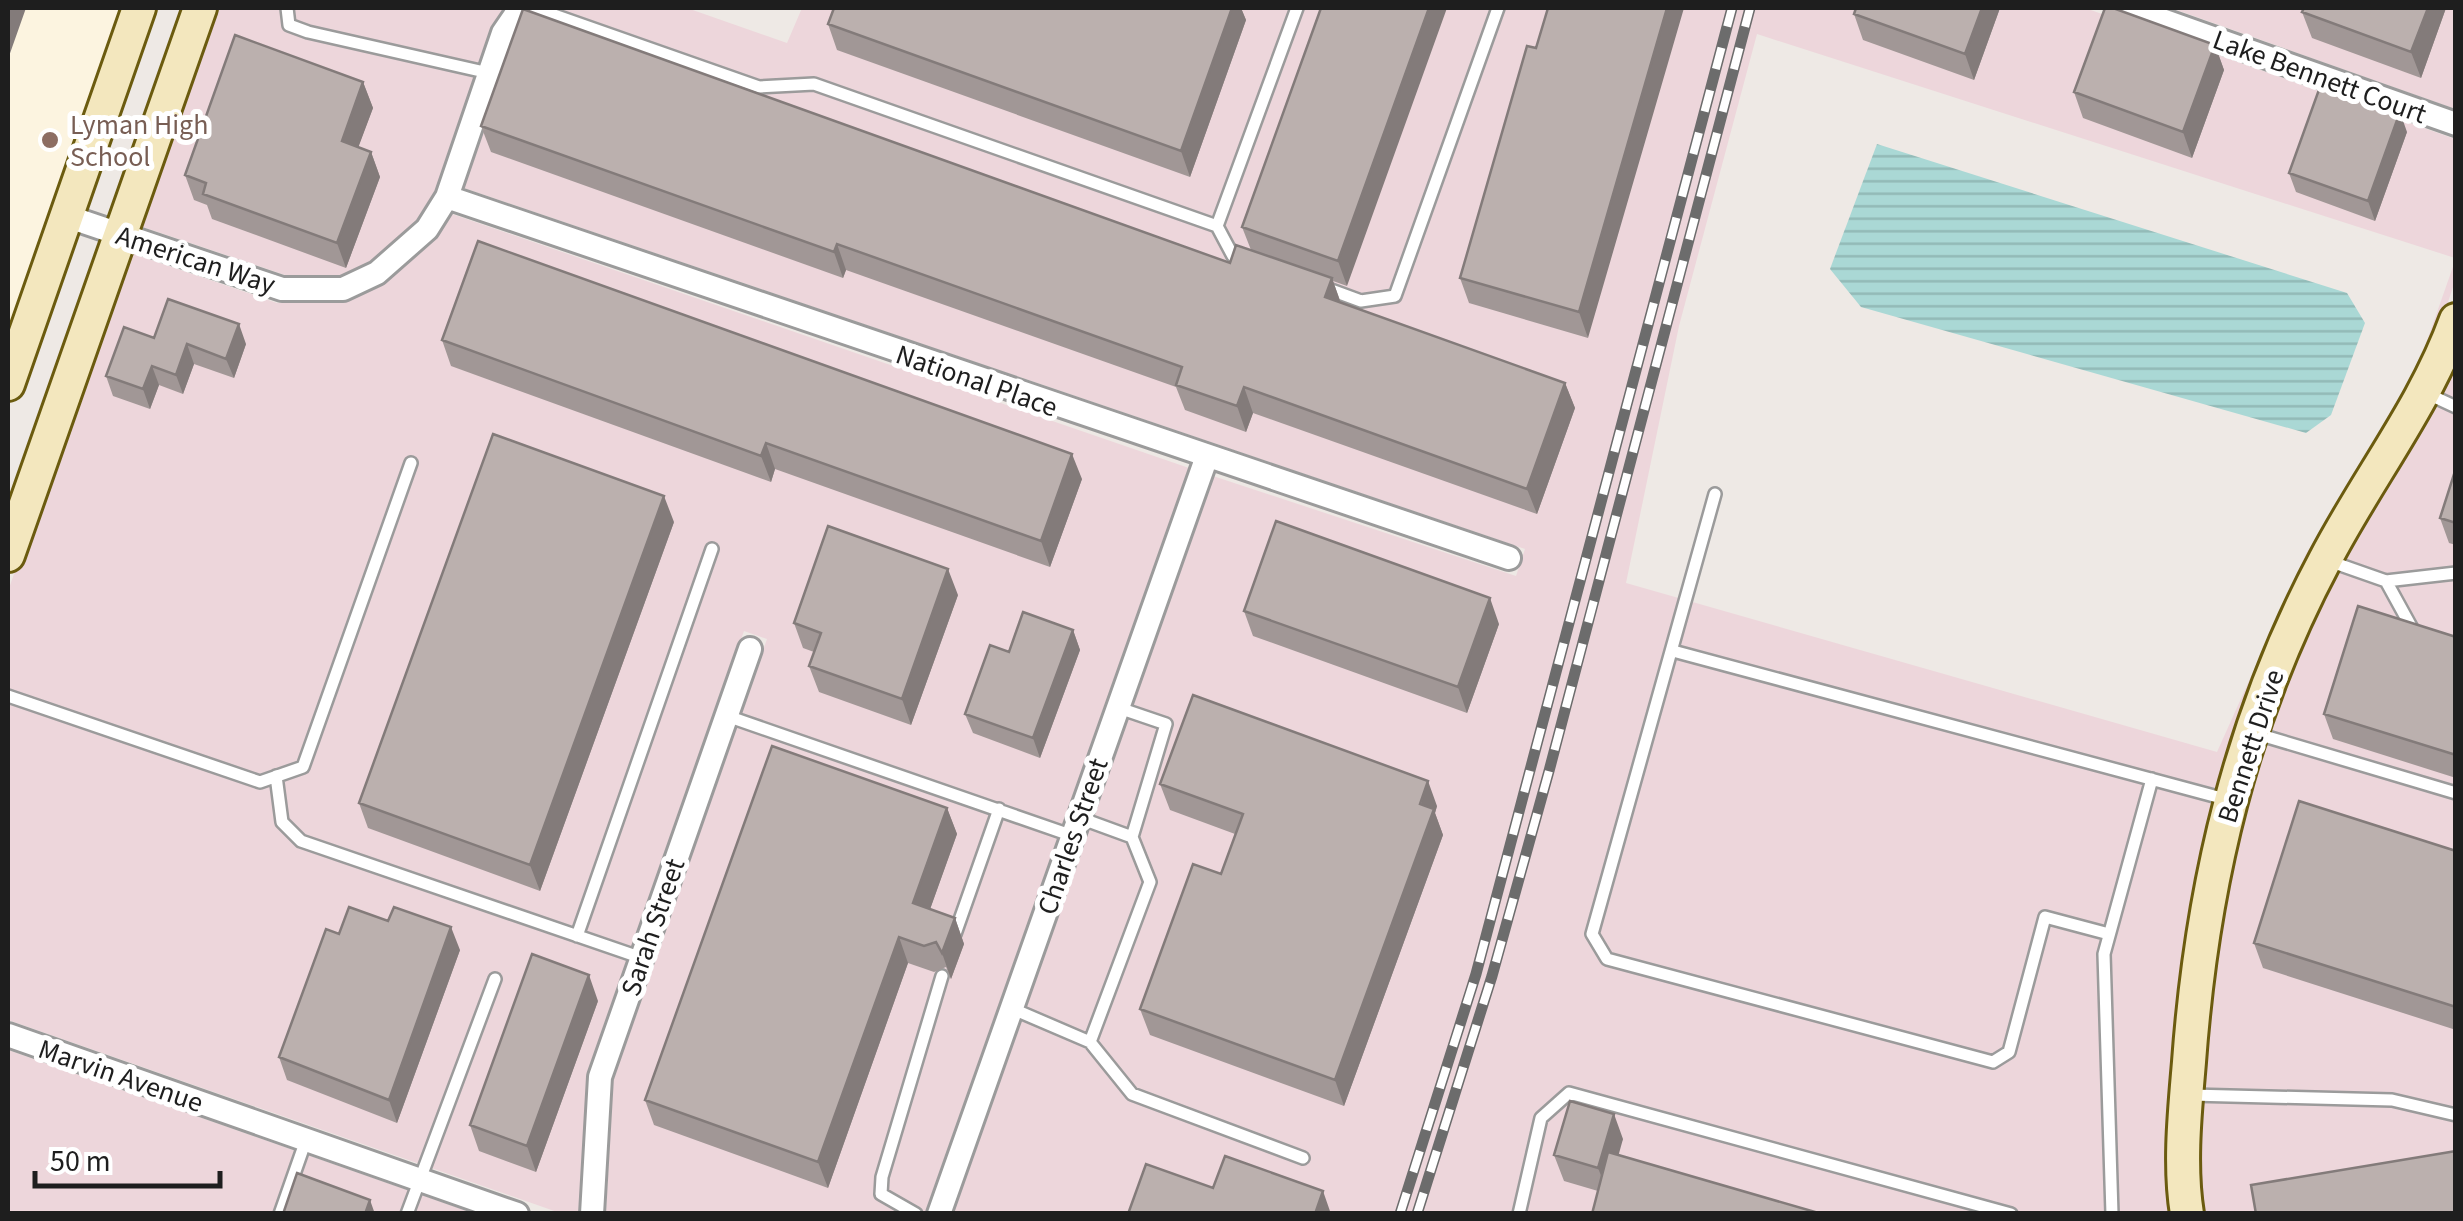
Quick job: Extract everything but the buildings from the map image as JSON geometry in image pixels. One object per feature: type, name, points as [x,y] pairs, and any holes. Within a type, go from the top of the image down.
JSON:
[{"type":"main road","points":[[8,384],[140,8]]},
{"type":"main road","points":[[8,555],[200,8]]},
{"type":"main road","name":"Bennett Drive","points":[[2187,1214],[2186,1094],[2208,888],[2229,800],[2250,732],[2325,560],[2422,392],[2456,320]]},
{"type":"street","name":"American Way","points":[[66,216],[282,290],[344,289],[377,273],[427,230],[447,197],[503,33],[520,8]]},
{"type":"street","name":"Lake Bennett Court","points":[[2128,8],[2456,124]]},
{"type":"street","name":"National Place","points":[[447,197],[1509,558]]},
{"type":"street","name":"Charles Street","points":[[939,1214],[1206,458]]},
{"type":"street","name":"Sarah Street","points":[[592,1214],[600,1077],[750,648]]},
{"type":"street","name":"Marvin Avenue","points":[[8,1035],[517,1214]]},
{"type":"lane","points":[[287,8],[289,26],[489,73]]},
{"type":"lane","points":[[534,8],[759,87],[814,84],[1217,226],[1234,256],[1252,262]]},
{"type":"lane","points":[[1217,226],[1297,8]]},
{"type":"lane","points":[[1306,281],[1360,300],[1395,296],[1498,8]]},
{"type":"lane","points":[[2422,392],[2456,407]]},
{"type":"lane","points":[[8,696],[260,782],[304,766],[411,463]]},
{"type":"lane","points":[[1715,494],[1592,934],[1606,959],[1992,1062],[2009,1052],[2044,916],[2109,934]]},
{"type":"lane","points":[[577,936],[712,549]]},
{"type":"lane","points":[[2325,560],[2386,581],[2456,573]]},
{"type":"lane","points":[[2386,581],[2415,634],[2428,638]]},
{"type":"lane","points":[[1673,651],[2229,800]]},
{"type":"lane","points":[[1090,1042],[1150,882],[1132,837],[1166,724],[1116,706]]},
{"type":"lane","points":[[727,716],[999,809],[1132,837]]},
{"type":"lane","points":[[2250,732],[2456,793]]},
{"type":"lane","points":[[276,776],[282,822],[300,841],[642,958]]},
{"type":"lane","points":[[2112,1214],[2104,954],[2152,779]]},
{"type":"lane","points":[[955,934],[999,809]]},
{"type":"lane","points":[[916,1214],[880,1194],[882,1176],[942,976]]},
{"type":"lane","points":[[407,1214],[495,978]]},
{"type":"lane","points":[[1013,1009],[1090,1042],[1132,1094],[1302,1158]]},
{"type":"lane","points":[[1519,1214],[1541,1118],[1569,1092],[2011,1214]]},
{"type":"lane","points":[[2186,1094],[2392,1100],[2456,1115]]},
{"type":"lane","points":[[280,1214],[306,1140]]},
{"type":"shaded area","name":"Lyman High School","points":[[8,8],[139,8],[8,384]]},
{"type":"shaded area","points":[[214,8],[505,8],[491,29],[436,191],[418,220],[371,261],[342,275],[285,275],[137,225]]},
{"type":"shaded area","points":[[536,8],[687,8],[787,43],[802,8],[2085,8],[2455,139],[2455,258],[1757,34],[1679,326],[1626,583],[2217,752],[2306,554],[2416,372],[2455,261],[2455,281],[2441,323],[2399,411],[2250,691],[2174,1213],[953,1213],[1213,476],[1516,576],[1525,549],[464,188],[514,39]]},
{"type":"shaded area","points":[[2171,8],[2455,8],[2455,109]]},
{"type":"shaded area","points":[[452,214],[1189,468],[925,1213],[606,1213],[613,1079],[767,639],[744,631],[588,1073],[580,1213],[560,1213],[8,1020],[8,591],[128,252],[277,303],[343,303],[385,283],[434,241]]},
{"type":"shaded area","points":[[2455,352],[2455,1213],[2200,1214],[2198,1107],[2221,890],[2274,701],[2336,566]]},
{"type":"shaded area","points":[[8,1050],[473,1213],[8,1213]]},
{"type":"water","points":[[1877,144],[2347,293],[2365,323],[2331,415],[2306,433],[1861,307],[1830,269]]},
{"type":"railway","points":[[1400,1214],[1476,974],[1732,8]]},
{"type":"railway","points":[[1417,1214],[1492,976],[1549,771],[1750,8]]},
{"type":"place","name":"Lyman High School","points":[[50,140]]}]
